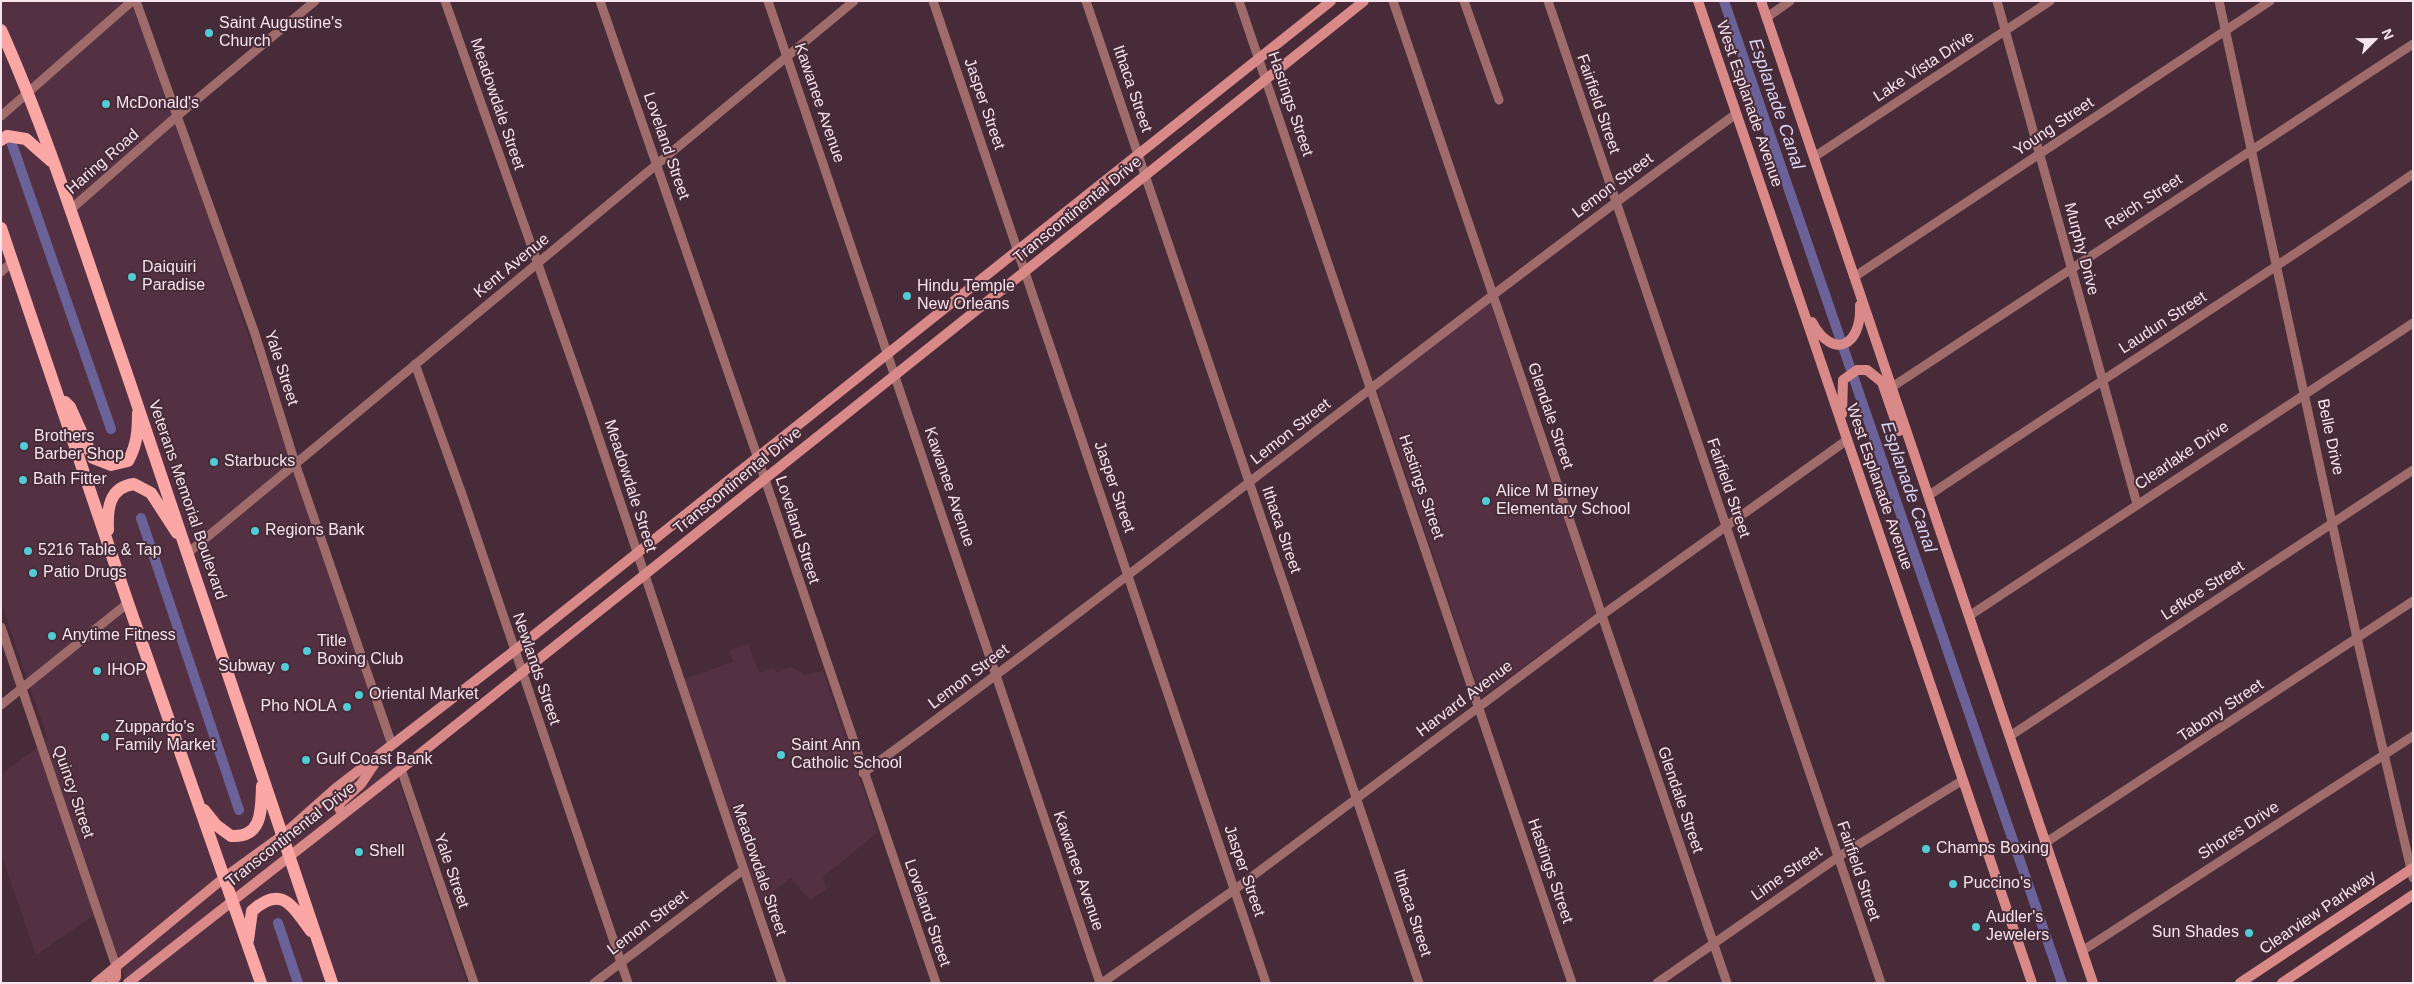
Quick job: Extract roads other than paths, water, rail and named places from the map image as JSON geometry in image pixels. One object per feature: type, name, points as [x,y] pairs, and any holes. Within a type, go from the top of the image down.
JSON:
[{"type":"main road","name":"Veterans Memorial Boulevard","points":[[1,30],[29,93],[138,405],[332,983]]},
{"type":"main road","points":[[1,140],[7,136],[26,139],[37,146],[54,165]]},
{"type":"main road","points":[[1,228],[195,798],[225,877],[261,983]]},
{"type":"main road","points":[[58,395],[70,407],[93,458],[111,465],[128,461],[133,451],[137,441],[138,405]]},
{"type":"main road","points":[[109,548],[108,505],[120,488],[134,484],[146,489],[155,497],[188,552]]},
{"type":"main road","points":[[195,798],[216,825],[231,836],[239,837],[248,834],[258,822],[263,781]]},
{"type":"main road","points":[[248,944],[252,911],[262,902],[273,897],[282,899],[292,907],[317,939]]},
{"type":"street","points":[[1,116],[132,1]]},
{"type":"street","name":"Yale Street","points":[[136,1],[255,334],[295,463],[392,745]]},
{"type":"street","name":"Haring Road","points":[[70,210],[177,116],[315,1]]},
{"type":"street","name":"Meadowdale Street","points":[[445,1],[538,264],[782,983]]},
{"type":"street","name":"Loveland Street","points":[[600,1],[758,457],[863,773],[936,983]]},
{"type":"street","name":"Kawanee Avenue","points":[[768,1],[1101,983]]},
{"type":"street","name":"Kent Avenue","points":[[188,552],[657,166],[854,1]]},
{"type":"street","name":"Jasper Street","points":[[933,1],[1266,983]]},
{"type":"street","name":"Ithaca Street","points":[[1086,1],[1249,483],[1358,797],[1419,983]]},
{"type":"street","name":"Hastings Street","points":[[1239,1],[1372,388],[1572,983]]},
{"type":"street","name":"Transcontinental Drive","points":[[96,983],[225,877],[283,835],[336,788],[514,651],[1018,249],[1259,61],[1331,1]]},
{"type":"street","name":"Transcontinental Drive","points":[[128,983],[401,769],[1364,1]]},
{"type":"street","name":"Glendale Street","points":[[1393,1],[1727,983]]},
{"type":"street","points":[[1464,1],[1499,100]]},
{"type":"street","name":"Fairfield Street","points":[[1548,1],[1724,526],[1881,983]]},
{"type":"street","name":"West Esplanade Avenue","points":[[1698,1],[2032,983]]},
{"type":"street","points":[[1761,1],[2093,983]]},
{"type":"street","points":[[1766,18],[1790,1]]},
{"type":"street","name":"Murphy Drive","points":[[1998,1],[2070,268],[2137,504]]},
{"type":"street","name":"Lake Vista Drive","points":[[1814,157],[2050,1]]},
{"type":"street","name":"Belle Drive","points":[[2219,1],[2278,266],[2357,638],[2412,872]]},
{"type":"street","name":"Young Street","points":[[1854,277],[2270,1]]},
{"type":"street","name":"Reich Street","points":[[1892,387],[2070,268],[2413,44]]},
{"type":"street","name":"Lemon Street","points":[[863,773],[996,676],[1492,294],[1736,114]]},
{"type":"street","name":"Laudun Street","points":[[1928,496],[2102,379],[2278,266],[2413,174]]},
{"type":"street","points":[[1,272],[12,262]]},
{"type":"street","points":[[1798,295],[1818,333],[1830,342],[1842,344],[1852,340],[1857,332],[1861,317],[1860,292]]},
{"type":"street","name":"Clearlake Drive","points":[[1969,616],[2413,323]]},
{"type":"street","name":"Newlands Street","points":[[415,364],[463,497],[521,673],[628,983]]},
{"type":"street","points":[[1842,426],[1841,391],[1844,380],[1853,372],[1867,370],[1882,382],[1905,448],[1918,467]]},
{"type":"street","name":"Harvard Avenue","points":[[1101,983],[1234,890],[1602,615],[1724,526],[1847,440]]},
{"type":"street","name":"Lefkoe Street","points":[[2010,736],[2413,470]]},
{"type":"street","name":"Tabony Street","points":[[2045,843],[2413,601]]},
{"type":"street","points":[[1,705],[128,603]]},
{"type":"street","name":"Quincy Street","points":[[1,627],[116,966]]},
{"type":"street","name":"Shores Drive","points":[[2082,951],[2413,736]]},
{"type":"street","points":[[343,814],[339,808],[340,803],[362,784],[380,756]]},
{"type":"street","name":"Yale Street","points":[[401,769],[474,983]]},
{"type":"street","name":"Lime Street","points":[[1657,983],[1838,857],[1963,780]]},
{"type":"street","name":"Lemon Street","points":[[594,983],[743,870]]},
{"type":"street","name":"Clearview Parkway","points":[[2240,983],[2412,872]]},
{"type":"street","points":[[2282,983],[2413,895]]},
{"type":"street","points":[[111,983],[116,977],[116,966]]},
{"type":"waterway","name":"Esplanade Canal","points":[[1724,1],[2062,983]]},
{"type":"waterway","points":[[12,144],[111,429]]},
{"type":"waterway","points":[[141,518],[239,810]]},
{"type":"waterway","points":[[278,923],[298,983]]},
{"type":"place","name":"Saint Augustine's Church","points":[[209,33]]},
{"type":"place","name":"McDonald's","points":[[106,104]]},
{"type":"place","name":"Daiquiri Paradise","points":[[132,277]]},
{"type":"place","name":"Hindu Temple New Orleans","points":[[907,296]]},
{"type":"place","name":"Brothers Barber Shop","points":[[24,446]]},
{"type":"place","name":"Starbucks","points":[[214,462]]},
{"type":"place","name":"Bath Fitter","points":[[23,480]]},
{"type":"place","name":"Alice M Birney Elementary School","points":[[1486,501]]},
{"type":"place","name":"Regions Bank","points":[[255,531]]},
{"type":"place","name":"5216 Table & Tap","points":[[28,551]]},
{"type":"place","name":"Patio Drugs","points":[[33,573]]},
{"type":"place","name":"Anytime Fitness","points":[[52,636]]},
{"type":"place","name":"Title Boxing Club","points":[[307,651]]},
{"type":"place","name":"Subway","points":[[285,667]]},
{"type":"place","name":"IHOP","points":[[97,671]]},
{"type":"place","name":"Oriental Market","points":[[359,695]]},
{"type":"place","name":"Pho NOLA","points":[[347,707]]},
{"type":"place","name":"Zuppardo's Family Market","points":[[105,737]]},
{"type":"place","name":"Saint Ann Catholic School","points":[[781,755]]},
{"type":"place","name":"Gulf Coast Bank","points":[[306,760]]},
{"type":"place","name":"Champs Boxing","points":[[1926,849]]},
{"type":"place","name":"Shell","points":[[359,852]]},
{"type":"place","name":"Puccino's","points":[[1953,884]]},
{"type":"place","name":"Audler's Jewelers","points":[[1976,927]]},
{"type":"place","name":"Sun Shades","points":[[2249,933]]}]
